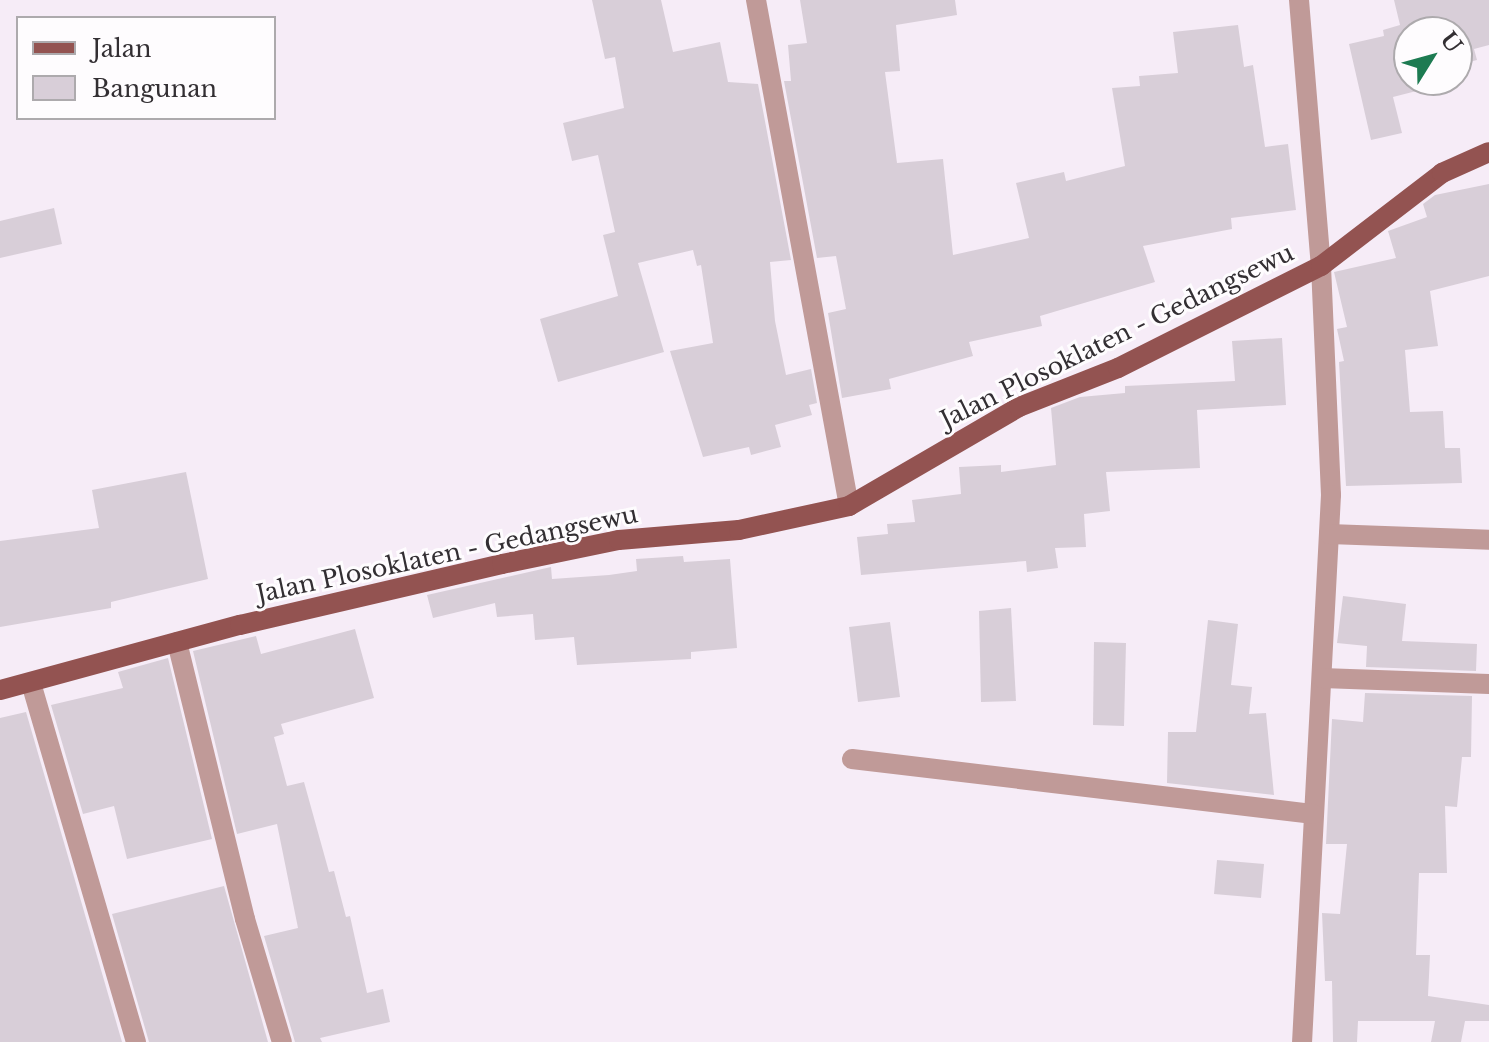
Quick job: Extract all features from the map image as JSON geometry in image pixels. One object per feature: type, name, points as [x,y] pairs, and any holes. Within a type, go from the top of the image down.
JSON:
[{"type":"main road","name":"Jalan Plosoklaten - Gedangsewu","points":[[0,690],[177,642],[619,540],[739,530],[849,506],[1019,407],[1118,368],[1321,266],[1442,173],[1489,152]]},
{"type":"street","points":[[756,0],[849,506]]},
{"type":"street","points":[[1299,0],[1321,266],[1329,534],[1302,1042]]},
{"type":"street","points":[[1329,534],[1489,540]]},
{"type":"street","points":[[177,642],[245,919],[282,1042]]},
{"type":"street","points":[[1322,678],[1489,684]]},
{"type":"street","points":[[31,683],[136,1042]]},
{"type":"street","points":[[852,759],[1314,814]]},
{"type":"building","points":[[592,0],[661,0],[673,52],[720,42],[728,82],[758,84],[791,260],[770,262],[775,321],[786,375],[811,369],[817,403],[809,405],[812,415],[775,425],[781,447],[751,455],[749,447],[703,457],[670,351],[713,343],[701,265],[697,266],[693,250],[638,263],[664,352],[558,382],[540,319],[618,296],[603,235],[615,232],[598,155],[572,161],[563,123],[624,108],[615,57],[605,59]]},
{"type":"building","points":[[800,0],[955,0],[957,15],[896,25],[900,71],[885,72],[897,163],[943,159],[953,255],[1029,238],[1016,183],[1064,172],[1066,181],[1125,166],[1112,88],[1140,86],[1139,76],[1178,73],[1173,32],[1238,25],[1244,67],[1253,65],[1265,147],[1288,144],[1296,210],[1231,218],[1232,229],[1143,246],[1155,282],[1040,316],[1042,326],[969,342],[973,356],[889,379],[891,389],[842,398],[828,313],[846,309],[836,256],[817,258],[784,81],[791,81],[788,45],[807,43]]},
{"type":"building","points":[[1394,0],[1489,0],[1489,45],[1474,49],[1477,60],[1473,61],[1473,16],[1398,16]]},
{"type":"building","points":[[1393,27],[1393,96],[1397,96],[1393,97],[1402,133],[1371,140],[1349,44],[1384,36],[1383,30]]},
{"type":"building","points":[[1489,184],[1489,276],[1430,291],[1438,346],[1405,350],[1410,412],[1443,411],[1445,448],[1460,448],[1462,483],[1346,486],[1339,362],[1344,361],[1337,329],[1347,327],[1334,272],[1396,258],[1388,231],[1427,217],[1423,204],[1435,195]]},
{"type":"building","points":[[54,208],[62,244],[0,258],[0,221]]},
{"type":"building","points":[[1282,338],[1286,405],[1197,410],[1200,468],[1106,472],[1110,511],[1084,514],[1086,547],[1055,548],[1058,568],[1027,572],[1026,561],[861,575],[857,537],[888,534],[887,524],[915,522],[912,500],[961,494],[959,467],[1001,465],[1001,472],[1056,465],[1051,408],[1080,397],[1125,393],[1125,386],[1235,381],[1232,341]]},
{"type":"building","points":[[186,472],[208,579],[111,602],[111,608],[0,627],[0,541],[99,528],[92,490]]},
{"type":"building","points":[[683,556],[684,562],[730,559],[737,648],[691,652],[691,659],[577,665],[574,637],[535,640],[533,614],[497,617],[495,603],[433,618],[427,595],[551,567],[552,579],[609,575],[637,571],[636,559]]},
{"type":"building","points":[[1343,596],[1406,604],[1402,641],[1477,644],[1476,671],[1366,667],[1367,646],[1337,643]]},
{"type":"building","points":[[1011,608],[1016,701],[981,702],[979,611]]},
{"type":"building","points":[[1208,620],[1238,624],[1231,685],[1252,687],[1249,714],[1266,713],[1274,795],[1167,783],[1168,732],[1196,732]]},
{"type":"building","points":[[890,622],[900,697],[858,702],[849,627]]},
{"type":"building","points":[[355,629],[374,698],[281,724],[284,734],[274,737],[287,786],[304,782],[329,872],[334,871],[346,917],[350,916],[367,993],[383,989],[390,1022],[320,1038],[322,1042],[295,1042],[264,936],[298,928],[277,824],[237,834],[193,651],[256,636],[261,654]]},
{"type":"building","points":[[1094,642],[1126,643],[1124,726],[1093,725]]},
{"type":"building","points":[[168,658],[212,839],[127,859],[114,806],[83,814],[51,705],[123,688],[118,672]]},
{"type":"building","points":[[1365,693],[1472,696],[1471,757],[1462,757],[1457,807],[1445,806],[1447,873],[1419,873],[1416,955],[1430,955],[1428,996],[1489,1005],[1489,1021],[1465,1021],[1461,1042],[1431,1042],[1435,1021],[1358,1021],[1357,1042],[1333,1042],[1332,981],[1325,981],[1322,913],[1340,914],[1347,844],[1326,844],[1332,719],[1363,722]]},
{"type":"building","points":[[26,712],[122,1042],[0,1042],[0,718]]},
{"type":"building","points":[[1217,860],[1264,864],[1261,898],[1214,894]]},
{"type":"building","points":[[224,886],[268,1042],[149,1042],[112,914]]}]
